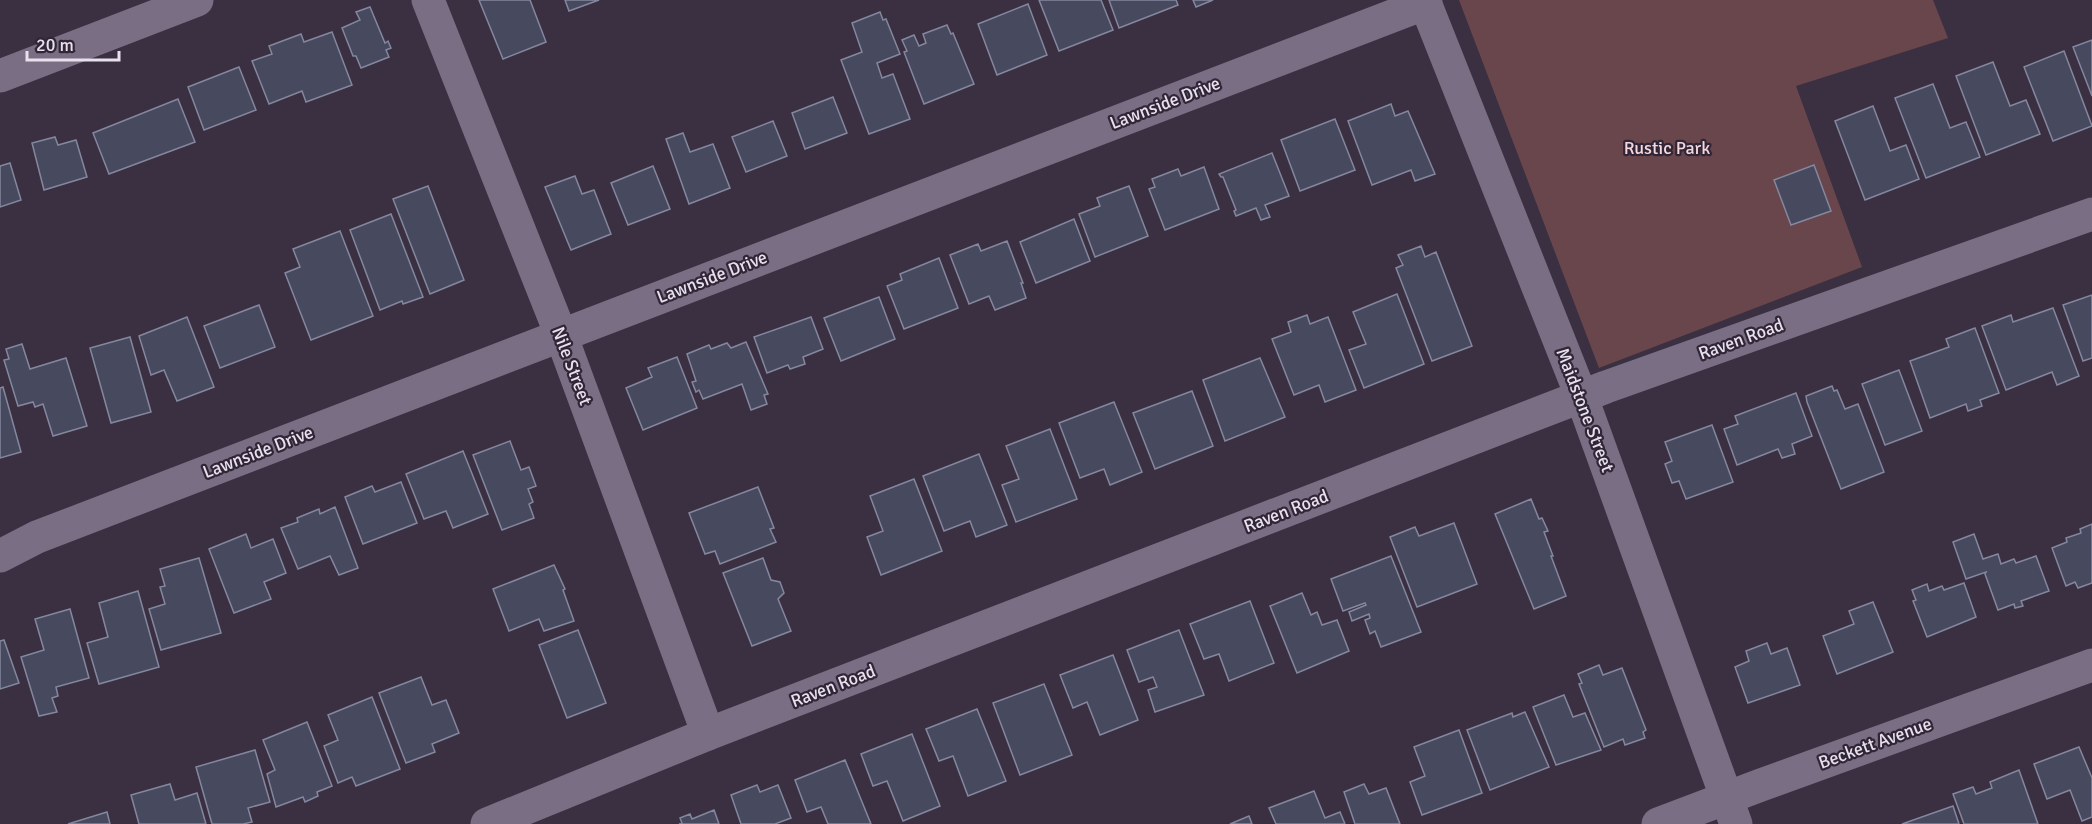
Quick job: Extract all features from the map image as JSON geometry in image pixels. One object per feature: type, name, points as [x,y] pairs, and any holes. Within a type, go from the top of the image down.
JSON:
[{"type":"street","points":[[0,76],[196,0]]},
{"type":"street","name":"Nile Street","points":[[428,0],[561,335],[708,734]]},
{"type":"street","name":"Lawnside Drive","points":[[0,556],[37,537],[1425,2]]},
{"type":"street","name":"Maidstone Street","points":[[1425,2],[1582,398],[1731,811]]},
{"type":"street","name":"Raven Road","points":[[487,824],[708,734],[1582,398],[2092,214]]},
{"type":"street","name":"Beckett Avenue","points":[[1658,824],[1731,811],[2092,665]]},
{"type":"green space","name":"Rustic Park","points":[[1459,0],[1933,0],[1948,38],[1796,86],[1862,267],[1599,368]]},
{"type":"building","points":[[479,0],[530,0],[546,42],[503,59]]},
{"type":"building","points":[[565,0],[599,0],[569,11]]},
{"type":"building","points":[[1039,0],[1101,0],[1113,30],[1059,51]]},
{"type":"building","points":[[1109,0],[1176,0],[1178,5],[1119,28]]},
{"type":"building","points":[[1193,0],[1213,0],[1196,7]]},
{"type":"building","points":[[1028,4],[1047,55],[997,75],[978,24]]},
{"type":"building","points":[[370,7],[385,43],[388,41],[391,48],[386,50],[389,57],[361,68],[356,56],[353,56],[342,28],[360,20],[356,12]]},
{"type":"building","points":[[880,12],[883,20],[886,19],[900,54],[877,63],[882,78],[893,74],[910,119],[869,134],[841,60],[862,52],[852,23]]},
{"type":"building","points":[[947,25],[951,34],[953,33],[974,84],[924,104],[904,52],[907,51],[902,40],[914,35],[919,46],[926,43],[923,34]]},
{"type":"building","points":[[332,32],[352,85],[306,102],[302,91],[269,104],[252,61],[272,54],[269,46],[301,34],[304,42]]},
{"type":"building","points":[[2092,40],[2092,96],[2073,47]]},
{"type":"building","points":[[2064,51],[2092,126],[2053,141],[2024,67]]},
{"type":"building","points":[[1993,62],[2010,106],[2026,100],[2040,134],[1986,155],[1956,76]]},
{"type":"building","points":[[239,67],[256,110],[204,130],[188,87]]},
{"type":"building","points":[[1933,84],[1950,128],[1966,122],[1980,157],[1926,178],[1895,98]]},
{"type":"building","points":[[833,97],[847,133],[805,149],[792,113]]},
{"type":"building","points":[[178,99],[195,142],[109,174],[93,133]]},
{"type":"building","points":[[1391,104],[1395,116],[1408,111],[1435,174],[1415,181],[1411,170],[1372,185],[1348,121]]},
{"type":"building","points":[[1873,106],[1890,151],[1906,145],[1919,179],[1865,200],[1835,121]]},
{"type":"building","points":[[1335,119],[1355,170],[1300,191],[1281,140]]},
{"type":"building","points":[[773,121],[787,156],[746,172],[732,137]]},
{"type":"building","points":[[683,133],[690,152],[713,144],[730,188],[689,204],[666,139]]},
{"type":"building","points":[[55,137],[58,145],[76,140],[87,177],[44,190],[32,143]]},
{"type":"building","points":[[1272,153],[1289,196],[1265,205],[1270,217],[1261,220],[1256,208],[1236,216],[1234,211],[1236,210],[1223,177],[1219,174]]},
{"type":"building","points":[[10,163],[21,200],[0,207],[0,166]]},
{"type":"building","points":[[1814,165],[1831,211],[1791,225],[1774,180]]},
{"type":"building","points":[[653,166],[670,209],[628,225],[611,183]]},
{"type":"building","points":[[1204,167],[1219,209],[1165,230],[1149,189],[1155,187],[1152,179],[1178,169],[1181,176]]},
{"type":"building","points":[[575,176],[582,194],[594,190],[611,234],[571,250],[545,187]]},
{"type":"building","points":[[428,186],[464,280],[430,294],[393,199]]},
{"type":"building","points":[[1129,186],[1148,236],[1095,257],[1079,214],[1100,206],[1097,198]]},
{"type":"building","points":[[391,214],[423,297],[403,304],[402,301],[380,310],[350,230]]},
{"type":"building","points":[[1074,219],[1090,261],[1036,283],[1020,242]]},
{"type":"building","points":[[340,231],[373,316],[311,340],[285,273],[300,267],[293,249]]},
{"type":"building","points":[[1007,241],[1023,283],[1021,283],[1026,298],[995,310],[989,296],[969,304],[950,255],[978,244],[981,251]]},
{"type":"building","points":[[1421,246],[1425,257],[1436,252],[1472,346],[1432,361],[1396,268],[1403,265],[1398,255]]},
{"type":"building","points":[[939,258],[958,308],[904,329],[887,286],[902,280],[900,274]]},
{"type":"building","points":[[1397,294],[1424,364],[1364,388],[1349,350],[1366,344],[1353,312]]},
{"type":"building","points":[[2092,295],[2092,358],[2083,361],[2063,305]]},
{"type":"building","points":[[879,297],[895,339],[841,361],[824,318]]},
{"type":"building","points":[[259,305],[275,347],[220,368],[204,326]]},
{"type":"building","points":[[2053,308],[2079,376],[2057,385],[2052,372],[2006,390],[1982,326],[2011,315],[2013,322]]},
{"type":"building","points":[[1307,315],[1310,324],[1328,317],[1356,390],[1325,402],[1319,385],[1294,395],[1272,339],[1291,332],[1288,322]]},
{"type":"building","points":[[187,317],[214,387],[177,401],[164,370],[151,375],[139,336]]},
{"type":"building","points":[[811,317],[823,349],[803,357],[805,364],[790,369],[788,365],[767,373],[754,337]]},
{"type":"building","points":[[1975,328],[1999,393],[1980,400],[1982,406],[1968,411],[1966,404],[1930,418],[1910,361],[1949,347],[1946,339]]},
{"type":"building","points":[[130,337],[151,412],[111,423],[90,348]]},
{"type":"building","points":[[746,342],[768,394],[764,395],[767,404],[751,410],[742,384],[703,399],[699,390],[696,392],[692,382],[696,381],[687,354],[709,345],[711,349],[727,343],[731,348]]},
{"type":"building","points":[[22,344],[30,369],[66,358],[87,426],[53,436],[43,404],[35,407],[33,402],[18,406],[4,360],[9,359],[6,349]]},
{"type":"building","points":[[677,357],[697,408],[643,430],[626,388],[652,377],[648,368]]},
{"type":"building","points":[[1260,358],[1285,417],[1225,441],[1203,380]]},
{"type":"building","points":[[1899,370],[1922,431],[1885,445],[1862,384]]},
{"type":"building","points":[[1832,386],[1834,391],[1837,390],[1845,409],[1858,404],[1884,472],[1841,489],[1806,396]]},
{"type":"building","points":[[3,387],[21,452],[0,458],[0,388]]},
{"type":"building","points":[[1192,391],[1213,446],[1155,469],[1133,413]]},
{"type":"building","points":[[1796,393],[1812,436],[1792,444],[1795,454],[1782,458],[1778,449],[1737,465],[1724,429],[1738,424],[1735,416]]},
{"type":"building","points":[[1114,402],[1142,472],[1110,485],[1104,469],[1080,478],[1059,423]]},
{"type":"building","points":[[1712,425],[1733,482],[1686,499],[1679,481],[1672,483],[1665,464],[1672,461],[1665,442]]},
{"type":"building","points":[[1050,429],[1077,499],[1016,522],[1002,485],[1019,479],[1006,446]]},
{"type":"building","points":[[510,441],[521,470],[529,467],[536,486],[528,489],[533,502],[529,504],[534,518],[502,530],[473,455]]},
{"type":"building","points":[[463,451],[488,514],[453,528],[446,511],[424,519],[406,474]]},
{"type":"building","points":[[979,454],[1007,525],[976,537],[970,521],[944,531],[923,476]]},
{"type":"building","points":[[914,479],[942,551],[881,575],[867,537],[883,531],[870,496]]},
{"type":"building","points":[[401,482],[417,523],[363,544],[345,497],[372,486],[375,492]]},
{"type":"building","points":[[758,487],[774,528],[770,529],[776,542],[720,564],[715,551],[705,554],[689,513]]},
{"type":"building","points":[[1531,499],[1539,519],[1542,518],[1548,531],[1544,532],[1566,596],[1534,609],[1495,514]]},
{"type":"building","points":[[335,507],[358,568],[339,575],[330,556],[298,569],[281,528],[298,522],[297,518],[319,509],[320,514]]},
{"type":"building","points":[[1454,523],[1477,584],[1417,607],[1390,537],[1415,527],[1419,536]]},
{"type":"building","points":[[2092,524],[2092,583],[2078,588],[2075,582],[2066,586],[2052,548],[2067,542],[2066,538],[2081,533],[2080,529]]},
{"type":"building","points":[[246,534],[251,548],[273,539],[286,573],[264,582],[271,599],[234,613],[209,549]]},
{"type":"building","points":[[1974,534],[1983,559],[1998,554],[2001,564],[2014,559],[2016,563],[2036,556],[2049,591],[2021,601],[2023,606],[2015,608],[2014,604],[1998,610],[1986,572],[1966,579],[1953,542]]},
{"type":"building","points":[[1391,556],[1421,632],[1381,647],[1375,631],[1370,634],[1365,620],[1370,618],[1369,614],[1352,621],[1349,612],[1366,605],[1365,603],[1343,611],[1331,579]]},
{"type":"building","points":[[199,558],[221,633],[161,650],[149,609],[165,604],[160,587],[165,586],[160,569]]},
{"type":"building","points":[[763,558],[771,580],[780,582],[784,593],[778,599],[791,631],[752,646],[723,573]]},
{"type":"building","points":[[554,565],[565,589],[563,590],[574,621],[544,631],[539,619],[509,631],[493,589]]},
{"type":"building","points":[[1964,583],[1976,617],[1927,637],[1913,601],[1916,600],[1912,590],[1927,584],[1929,591],[1942,586],[1944,590]]},
{"type":"building","points":[[138,591],[159,667],[99,684],[87,643],[108,637],[99,603]]},
{"type":"building","points":[[1302,593],[1311,615],[1317,612],[1322,625],[1337,620],[1349,651],[1297,673],[1270,606]]},
{"type":"building","points":[[1250,601],[1274,663],[1229,681],[1219,654],[1204,659],[1190,624]]},
{"type":"building","points":[[1873,602],[1893,652],[1837,674],[1823,636],[1854,624],[1849,611]]},
{"type":"building","points":[[70,609],[89,678],[56,687],[58,696],[52,698],[57,712],[39,716],[21,657],[44,650],[35,619]]},
{"type":"building","points":[[578,630],[606,703],[567,718],[539,645]]},
{"type":"building","points":[[1179,630],[1204,695],[1155,712],[1148,690],[1157,687],[1153,677],[1139,682],[1127,650]]},
{"type":"building","points":[[4,640],[19,683],[0,689],[0,641]]},
{"type":"building","points":[[1767,643],[1771,654],[1787,648],[1800,685],[1748,703],[1735,667],[1749,661],[1746,651]]},
{"type":"building","points":[[1113,655],[1138,720],[1100,735],[1087,702],[1073,708],[1060,675]]},
{"type":"building","points":[[1599,665],[1603,675],[1622,668],[1646,730],[1643,732],[1645,738],[1625,745],[1623,739],[1604,747],[1579,684],[1582,683],[1578,674]]},
{"type":"building","points":[[421,677],[432,705],[446,700],[459,733],[432,744],[435,752],[406,763],[379,693]]},
{"type":"building","points":[[1044,684],[1072,755],[1020,775],[993,703]]},
{"type":"building","points":[[1564,695],[1573,717],[1585,713],[1601,750],[1556,765],[1533,707]]},
{"type":"building","points":[[372,697],[400,769],[356,786],[352,777],[338,783],[324,746],[338,740],[328,715]]},
{"type":"building","points":[[977,709],[1006,781],[968,796],[953,756],[939,761],[926,729]]},
{"type":"building","points":[[1525,712],[1549,767],[1490,790],[1467,730],[1512,713],[1513,717]]},
{"type":"building","points":[[307,722],[332,786],[317,792],[318,796],[305,802],[303,797],[276,807],[267,774],[275,770],[263,740]]},
{"type":"building","points":[[1459,730],[1482,793],[1422,815],[1410,782],[1425,776],[1414,747]]},
{"type":"building","points":[[912,734],[940,806],[903,821],[887,781],[873,786],[861,754]]},
{"type":"building","points":[[2079,747],[2092,778],[2092,817],[2082,821],[2070,790],[2047,799],[2034,764]]},
{"type":"building","points":[[255,750],[270,802],[248,808],[252,822],[212,824],[196,767]]},
{"type":"building","points":[[845,760],[871,824],[828,824],[821,807],[807,812],[795,780]]},
{"type":"building","points":[[2019,770],[2038,824],[1964,824],[1953,794],[1973,787],[1976,794],[1992,788],[1990,782]]},
{"type":"building","points":[[170,784],[175,800],[197,793],[206,824],[139,824],[131,795]]},
{"type":"building","points":[[1364,784],[1369,794],[1386,788],[1400,824],[1355,824],[1344,792]]},
{"type":"building","points":[[757,785],[760,792],[778,785],[791,818],[775,824],[741,824],[731,795]]},
{"type":"building","points":[[1314,791],[1325,818],[1340,812],[1345,824],[1276,824],[1269,808]]},
{"type":"building","points":[[1953,806],[1959,824],[1902,824]]},
{"type":"building","points":[[714,810],[719,824],[679,824],[682,823],[680,818],[690,814],[692,819]]},
{"type":"building","points":[[107,812],[110,824],[68,824]]},
{"type":"building","points":[[1249,816],[1252,824],[1230,824]]}]
